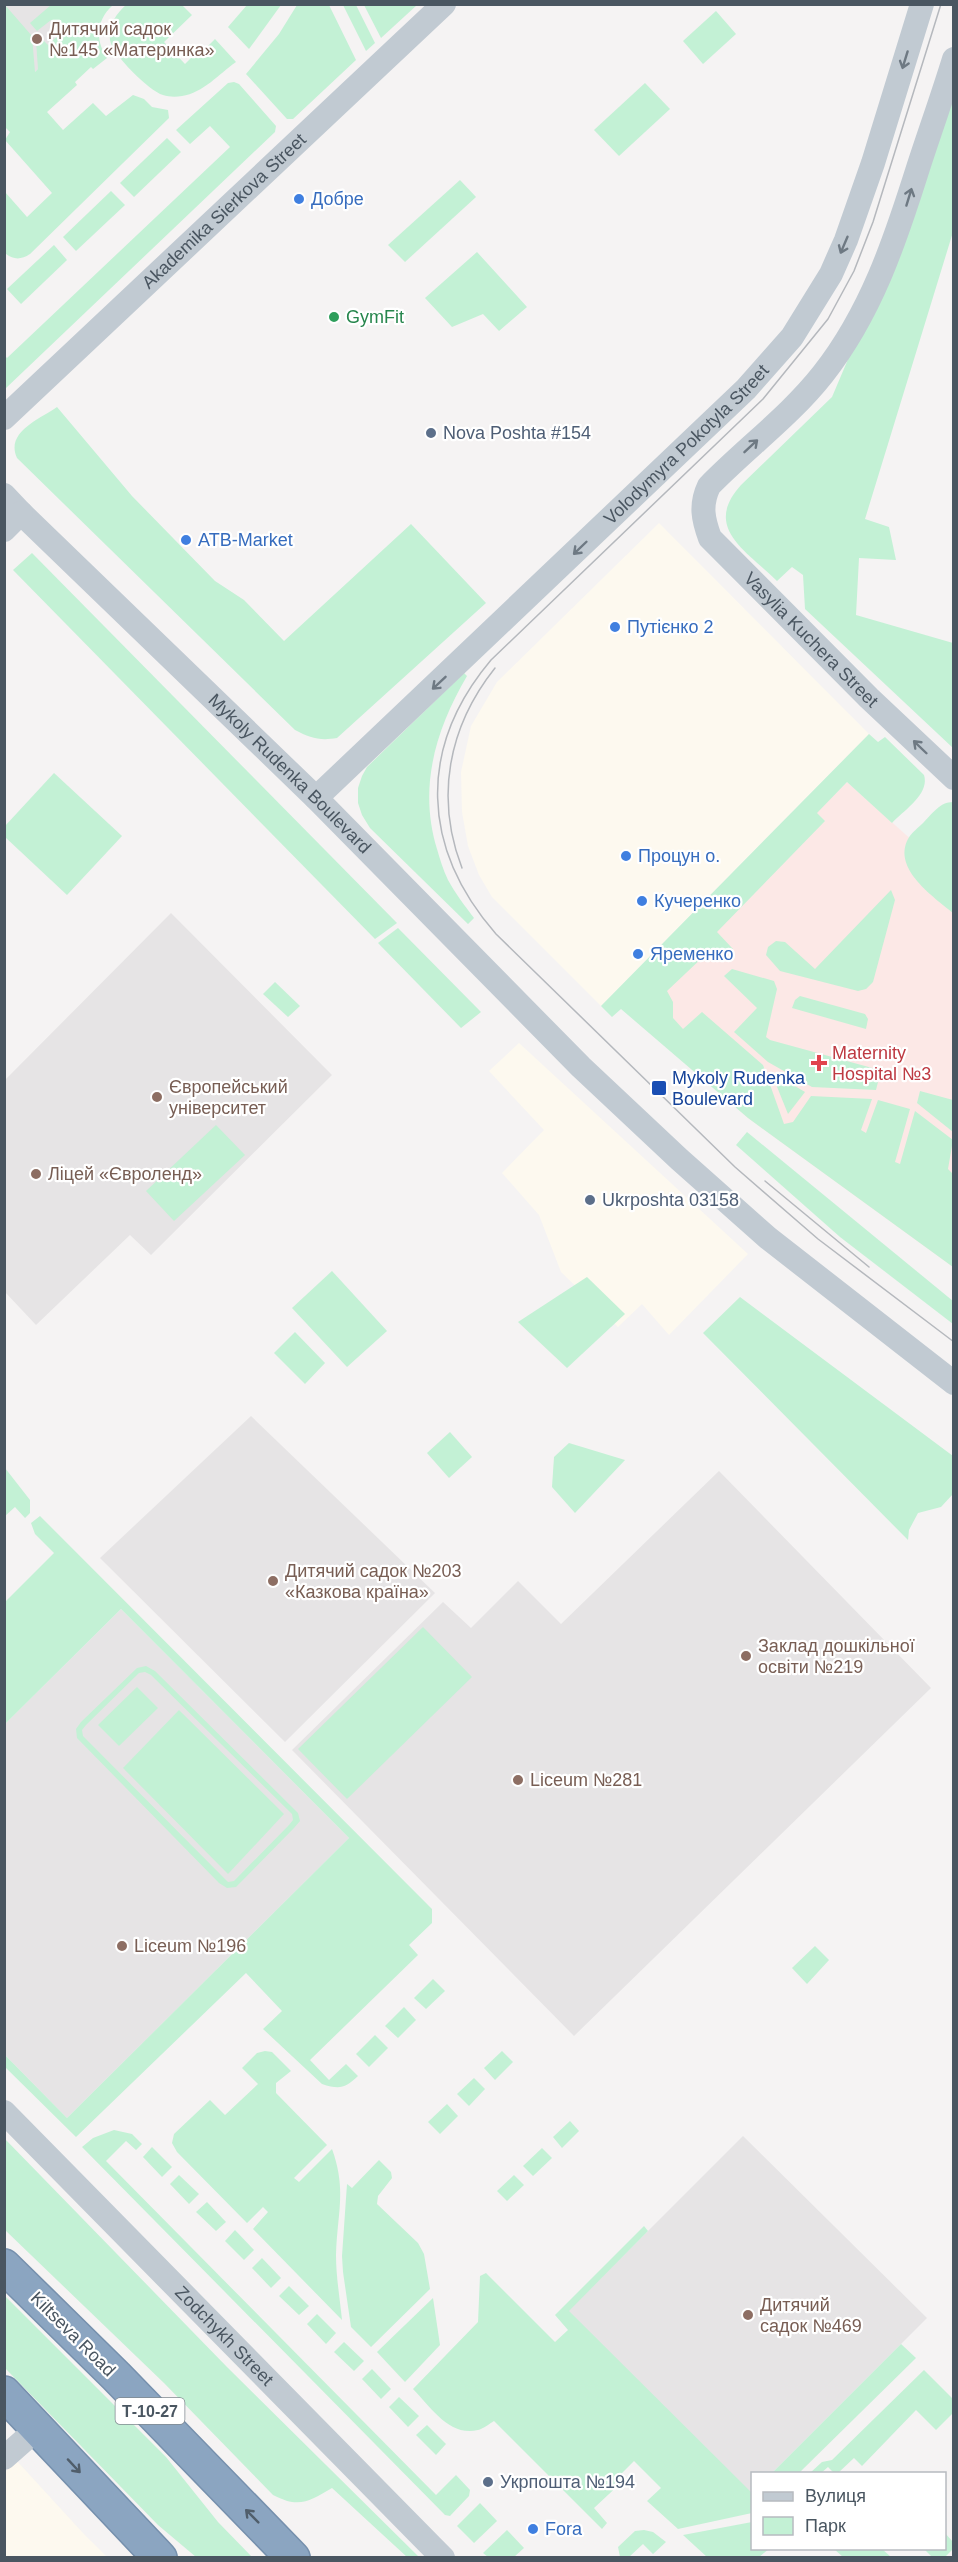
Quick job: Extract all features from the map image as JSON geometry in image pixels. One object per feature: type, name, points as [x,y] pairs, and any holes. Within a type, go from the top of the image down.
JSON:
[{"type":"highway","name":"Kiltseva Road","points":[[4,2266],[116,2376],[293,2558]]},
{"type":"highway","points":[[4,2393],[160,2558]]},
{"type":"street","name":"Akademika Sierkova Street","points":[[4,418],[444,4]]},
{"type":"street","name":"Volodymyra Pokotyla Street","points":[[316,798],[746,389],[792,337],[831,274],[846,240],[873,163],[922,4]]},
{"type":"street","name":"Vasylia Kuchera Street","points":[[952,776],[891,719],[710,538],[702,514],[704,497],[709,486],[804,396],[833,361],[866,306],[884,270],[901,223],[954,59]]},
{"type":"street","name":"Mykoly Rudenka Boulevard","points":[[4,495],[13,522],[316,798],[581,1067],[679,1159],[768,1238],[954,1383]]},
{"type":"street","name":"Zodchykh Street","points":[[4,2112],[443,2558]]},
{"type":"street","points":[[4,2458],[38,2428]]},
{"type":"shaded area","name":"Дитячий садок №145 «Материнка»","points":[[5,5],[107,5],[20,86],[5,69]]},
{"type":"shaded area","points":[[659,523],[869,734],[601,1006],[492,897],[479,875],[468,846],[462,812],[461,772],[471,726],[497,682]]},
{"type":"shaded area","name":"Maternity Hospital №3","points":[[847,782],[953,877],[953,1267],[748,1118],[621,1008]]},
{"type":"shaded area","name":"Європейський університет","points":[[171,913],[332,1075],[151,1255],[130,1235],[36,1325],[5,1292],[5,1080]]},
{"type":"shaded area","points":[[519,1043],[748,1254],[669,1335],[642,1304],[618,1327],[561,1272],[539,1215],[502,1173],[544,1130],[489,1071]]},
{"type":"shaded area","name":"Дитячий садок №203 «Казкова країна»","points":[[251,1416],[435,1593],[285,1742],[100,1558]]},
{"type":"shaded area","name":"Liceum №281","points":[[719,1471],[931,1688],[574,2036],[292,1750],[443,1602],[471,1628],[518,1581],[561,1624]]},
{"type":"shaded area","name":"Liceum №196","points":[[121,1609],[349,1838],[67,2118],[5,2055],[5,1724]]},
{"type":"shaded area","name":"Дитячий садок №469","points":[[743,2136],[927,2318],[773,2472],[751,2472],[751,2493],[568,2311]]},
{"type":"shaded area","points":[[17,2461],[107,2557],[5,2558],[5,2472]]},
{"type":"green space","points":[[127,4],[182,5],[192,15],[164,42],[185,64],[201,48],[204,50],[215,39],[236,62],[204,87],[190,94],[172,97],[157,92],[141,80],[112,46],[110,29],[119,12]]},
{"type":"green space","points":[[5,5],[32,36],[35,72],[38,69],[36,41],[40,37],[48,45],[62,32],[51,20],[37,31],[30,23],[51,5],[113,5],[103,17],[99,30],[100,44],[107,58],[93,69],[91,67],[75,82],[77,85],[47,112],[63,130],[93,103],[106,116],[133,95],[144,99],[152,107],[168,110],[169,118],[30,254],[17,258],[5,253],[5,192],[27,217],[52,193],[5,140],[10,132],[4,126]]},
{"type":"green space","points":[[247,5],[281,5],[249,49],[228,27]]},
{"type":"green space","points":[[297,5],[329,5],[356,60],[293,119],[287,119],[246,74],[279,34]]},
{"type":"green space","points":[[343,5],[356,5],[375,43],[366,51]]},
{"type":"green space","points":[[364,5],[417,5],[381,38]]},
{"type":"green space","points":[[716,11],[736,34],[703,64],[683,41]]},
{"type":"green space","points":[[953,72],[953,232],[865,519],[889,527],[896,560],[859,558],[856,615],[953,643],[953,748],[805,609],[803,575],[792,567],[777,581],[742,549],[727,526],[726,514],[730,500],[741,485],[832,397],[891,258]]},
{"type":"green space","points":[[228,83],[239,84],[276,126],[275,132],[5,389],[5,356],[7,358],[230,147],[210,126],[190,144],[176,130]]},
{"type":"green space","points":[[645,83],[670,109],[619,156],[594,130]]},
{"type":"green space","points":[[167,138],[181,152],[134,197],[120,183]]},
{"type":"green space","points":[[460,180],[476,197],[405,262],[388,245]]},
{"type":"green space","points":[[111,191],[125,205],[76,251],[63,237]]},
{"type":"green space","points":[[54,245],[67,260],[21,304],[7,289]]},
{"type":"green space","points":[[477,252],[527,307],[499,331],[483,314],[452,327],[425,298]]},
{"type":"green space","points":[[57,407],[132,496],[215,581],[244,600],[284,641],[411,524],[486,603],[337,738],[320,739],[300,733],[17,458],[16,441],[20,434],[26,427]]},
{"type":"green space","points":[[32,553],[397,923],[375,939],[13,570]]},
{"type":"green space","points":[[464,673],[467,676],[447,717],[433,759],[429,803],[437,849],[448,880],[474,918],[468,924],[370,828],[358,803],[358,788],[367,767]]},
{"type":"green space","points":[[869,734],[878,742],[885,737],[924,775],[925,782],[920,795],[892,823],[847,782],[817,813],[825,821],[717,932],[733,949],[728,953],[704,956],[667,991],[673,1002],[673,1018],[683,1029],[702,1012],[763,1065],[784,1124],[793,1122],[811,1096],[872,1099],[861,1130],[866,1133],[878,1100],[910,1109],[895,1162],[900,1164],[915,1111],[953,1140],[948,1169],[953,1174],[953,1267],[748,1118],[621,1009],[612,1017],[601,1006]]},
{"type":"green space","points":[[54,773],[122,836],[67,895],[5,837],[5,826]]},
{"type":"green space","points":[[954,802],[953,913],[917,881],[906,861],[905,850],[909,837],[940,806]]},
{"type":"green space","points":[[891,890],[895,900],[873,982],[866,989],[858,991],[780,971],[766,955],[768,947],[776,941],[785,942],[815,969]]},
{"type":"green space","points":[[398,928],[481,1012],[461,1028],[378,943]]},
{"type":"green space","points":[[732,969],[774,981],[777,989],[766,1037],[876,1069],[873,1080],[878,1082],[876,1090],[812,1087],[768,1062],[734,1032],[757,1008],[724,976]]},
{"type":"green space","points":[[275,982],[300,1006],[288,1017],[263,994]]},
{"type":"green space","points":[[800,996],[865,1014],[868,1019],[866,1029],[792,1008],[795,1000]]},
{"type":"green space","points":[[771,1072],[805,1092],[788,1114]]},
{"type":"green space","points":[[920,1091],[953,1100],[953,1132],[917,1103]]},
{"type":"green space","points":[[216,1125],[245,1155],[174,1221],[146,1191]]},
{"type":"green space","points":[[747,1132],[953,1301],[953,1324],[840,1237],[736,1145]]},
{"type":"green space","points":[[332,1271],[387,1331],[347,1367],[292,1308]]},
{"type":"green space","points":[[587,1277],[625,1314],[567,1368],[518,1322]]},
{"type":"green space","points":[[740,1297],[953,1456],[953,1494],[941,1507],[918,1513],[909,1530],[908,1540],[703,1333]]},
{"type":"green space","points":[[295,1332],[325,1363],[305,1384],[274,1353]]},
{"type":"green space","points":[[450,1432],[472,1457],[449,1478],[427,1453]]},
{"type":"green space","points":[[569,1443],[625,1460],[575,1513],[552,1487],[554,1457]]},
{"type":"green space","points":[[5,1468],[30,1500],[30,1513],[25,1518],[15,1507],[5,1516]]},
{"type":"green space","points":[[40,1516],[432,1909],[432,1923],[409,1945],[418,1955],[310,2060],[329,2080],[346,2064],[358,2076],[346,2085],[333,2087],[322,2084],[263,2029],[282,2011],[246,1973],[76,2137],[5,2067],[5,2055],[67,2118],[349,1838],[121,1609],[5,1724],[5,1602],[54,1553],[35,1534],[31,1523]]},
{"type":"green space","points":[[423,1627],[472,1677],[347,1799],[298,1749]]},
{"type":"green space","points":[[146,1666],[155,1671],[298,1813],[300,1821],[236,1887],[227,1888],[219,1883],[77,1738],[76,1729],[81,1722],[137,1668]],"holes":[[[145,1672],[151,1675],[292,1814],[293,1820],[289,1825],[234,1881],[228,1882],[83,1736],[82,1730],[86,1725],[139,1673]]]},
{"type":"green space","points":[[137,1687],[158,1708],[119,1746],[98,1725]]},
{"type":"green space","points":[[179,1710],[284,1814],[228,1874],[123,1768]]},
{"type":"green space","points":[[815,1946],[829,1960],[807,1984],[792,1968]]},
{"type":"green space","points":[[433,1979],[445,1991],[426,2009],[414,1998]]},
{"type":"green space","points":[[404,2007],[416,2020],[398,2038],[385,2026]]},
{"type":"green space","points":[[375,2035],[388,2048],[369,2067],[356,2054]]},
{"type":"green space","points":[[502,2051],[513,2062],[495,2080],[484,2068]]},
{"type":"green space","points":[[272,2052],[291,2071],[276,2083],[276,2093],[327,2145],[294,2178],[299,2182],[332,2149],[337,2164],[340,2202],[336,2263],[342,2320],[253,2229],[268,2212],[263,2207],[247,2223],[177,2152],[172,2143],[174,2134],[210,2100],[225,2115],[258,2084],[242,2068],[257,2053]]},
{"type":"green space","points":[[474,2078],[485,2089],[469,2106],[457,2094]]},
{"type":"green space","points":[[447,2104],[458,2116],[440,2134],[428,2122]]},
{"type":"green space","points":[[570,2121],[579,2131],[562,2148],[553,2137]]},
{"type":"green space","points":[[114,2130],[132,2134],[142,2144],[136,2150],[126,2141],[106,2161],[436,2495],[456,2475],[470,2490],[469,2496],[450,2516],[445,2515],[82,2147],[93,2138]]},
{"type":"green space","points":[[5,2139],[227,2367],[419,2557],[407,2557],[332,2488],[304,2502],[290,2502],[273,2495],[164,2383],[5,2230]]},
{"type":"green space","points":[[152,2147],[172,2167],[162,2177],[143,2157]]},
{"type":"green space","points":[[542,2148],[552,2158],[533,2176],[523,2166]]},
{"type":"green space","points":[[379,2160],[391,2172],[392,2178],[378,2196],[377,2204],[418,2243],[424,2254],[430,2289],[371,2347],[351,2327],[342,2256],[347,2184],[352,2188]]},
{"type":"green space","points":[[179,2175],[199,2194],[189,2204],[170,2184]]},
{"type":"green space","points":[[514,2175],[524,2185],[507,2201],[497,2191]]},
{"type":"green space","points":[[207,2202],[226,2222],[216,2231],[196,2212]]},
{"type":"green space","points":[[644,2226],[648,2231],[569,2311],[751,2492],[751,2513],[678,2529],[647,2501],[661,2488],[634,2461],[619,2476],[623,2481],[594,2508],[607,2523],[602,2529],[494,2421],[478,2430],[458,2429],[441,2419],[413,2389],[478,2322],[480,2276],[486,2273],[555,2342],[568,2330],[555,2315]]},
{"type":"green space","points":[[235,2230],[254,2250],[244,2260],[225,2241]]},
{"type":"green space","points":[[262,2258],[281,2278],[271,2288],[252,2268]]},
{"type":"green space","points":[[289,2286],[309,2306],[299,2315],[279,2296]]},
{"type":"green space","points":[[4,2295],[166,2457],[218,2522],[252,2557],[196,2557],[158,2525],[5,2368]]},
{"type":"green space","points":[[433,2298],[440,2345],[405,2382],[377,2352]]},
{"type":"green space","points":[[317,2314],[336,2333],[326,2344],[307,2324]]},
{"type":"green space","points":[[344,2342],[364,2361],[354,2371],[334,2352]]},
{"type":"green space","points":[[901,2344],[916,2358],[800,2472],[773,2472]]},
{"type":"green space","points":[[372,2369],[391,2389],[381,2399],[362,2379]]},
{"type":"green space","points":[[924,2370],[953,2399],[953,2413],[936,2430],[916,2410],[862,2466],[854,2458],[839,2472],[833,2472],[828,2467],[822,2472],[811,2472],[822,2462],[832,2460]]},
{"type":"green space","points":[[399,2397],[419,2416],[408,2427],[389,2407]]},
{"type":"green space","points":[[427,2425],[446,2444],[436,2455],[416,2435]]},
{"type":"green space","points":[[480,2503],[497,2521],[474,2543],[457,2526]]},
{"type":"green space","points":[[751,2522],[751,2550],[768,2550],[759,2557],[707,2557],[683,2535]]},
{"type":"green space","points":[[507,2530],[524,2548],[514,2557],[488,2557],[483,2553]]},
{"type":"green space","points":[[635,2531],[653,2532],[666,2542],[653,2554],[643,2544],[629,2557],[620,2557],[618,2547]]},
{"type":"green space","points":[[946,2534],[953,2542],[953,2549],[945,2557],[932,2557],[925,2550],[946,2550]]},
{"type":"green space","points":[[835,2550],[883,2550],[891,2557],[843,2557]]},
{"type":"tram line","points":[[941,4],[873,222],[854,271],[828,319],[763,399],[491,660],[467,694],[450,728],[440,763],[438,798],[442,833],[453,867],[471,901],[496,934],[735,1167],[818,1239],[954,1342]]},
{"type":"tram line","points":[[462,868],[449,816],[448,790],[451,764],[466,714],[495,668]]},
{"type":"tram line","points":[[765,1181],[869,1267]]},
{"type":"place","name":"Дитячий садок №145 «Материнка»","points":[[37,39]]},
{"type":"place","name":"Добре","points":[[299,199]]},
{"type":"place","name":"GymFit","points":[[334,317]]},
{"type":"place","name":"Nova Poshta #154","points":[[431,433]]},
{"type":"place","name":"ATB-Market","points":[[186,540]]},
{"type":"place","name":"Путієнко 2","points":[[615,627]]},
{"type":"place","name":"Процун о.","points":[[626,856]]},
{"type":"place","name":"Кучеренко","points":[[642,901]]},
{"type":"place","name":"Яременко","points":[[638,954]]},
{"type":"place","name":"Maternity Hospital №3","points":[[819,1063]]},
{"type":"place","name":"Mykoly Rudenka Boulevard","points":[[659,1088]]},
{"type":"place","name":"Європейський університет","points":[[157,1097]]},
{"type":"place","name":"Ліцей «Євроленд»","points":[[36,1174]]},
{"type":"place","name":"Ukrposhta 03158","points":[[590,1200]]},
{"type":"place","name":"Дитячий садок №203 «Казкова країна»","points":[[273,1581]]},
{"type":"place","name":"Заклад дошкільної освіти №219","points":[[746,1656]]},
{"type":"place","name":"Liceum №281","points":[[518,1780]]},
{"type":"place","name":"Liceum №196","points":[[122,1946]]},
{"type":"place","name":"Дитячий садок №469","points":[[748,2315]]},
{"type":"place","name":"Укрпошта №194","points":[[488,2482]]},
{"type":"place","name":"Fora","points":[[533,2529]]}]
